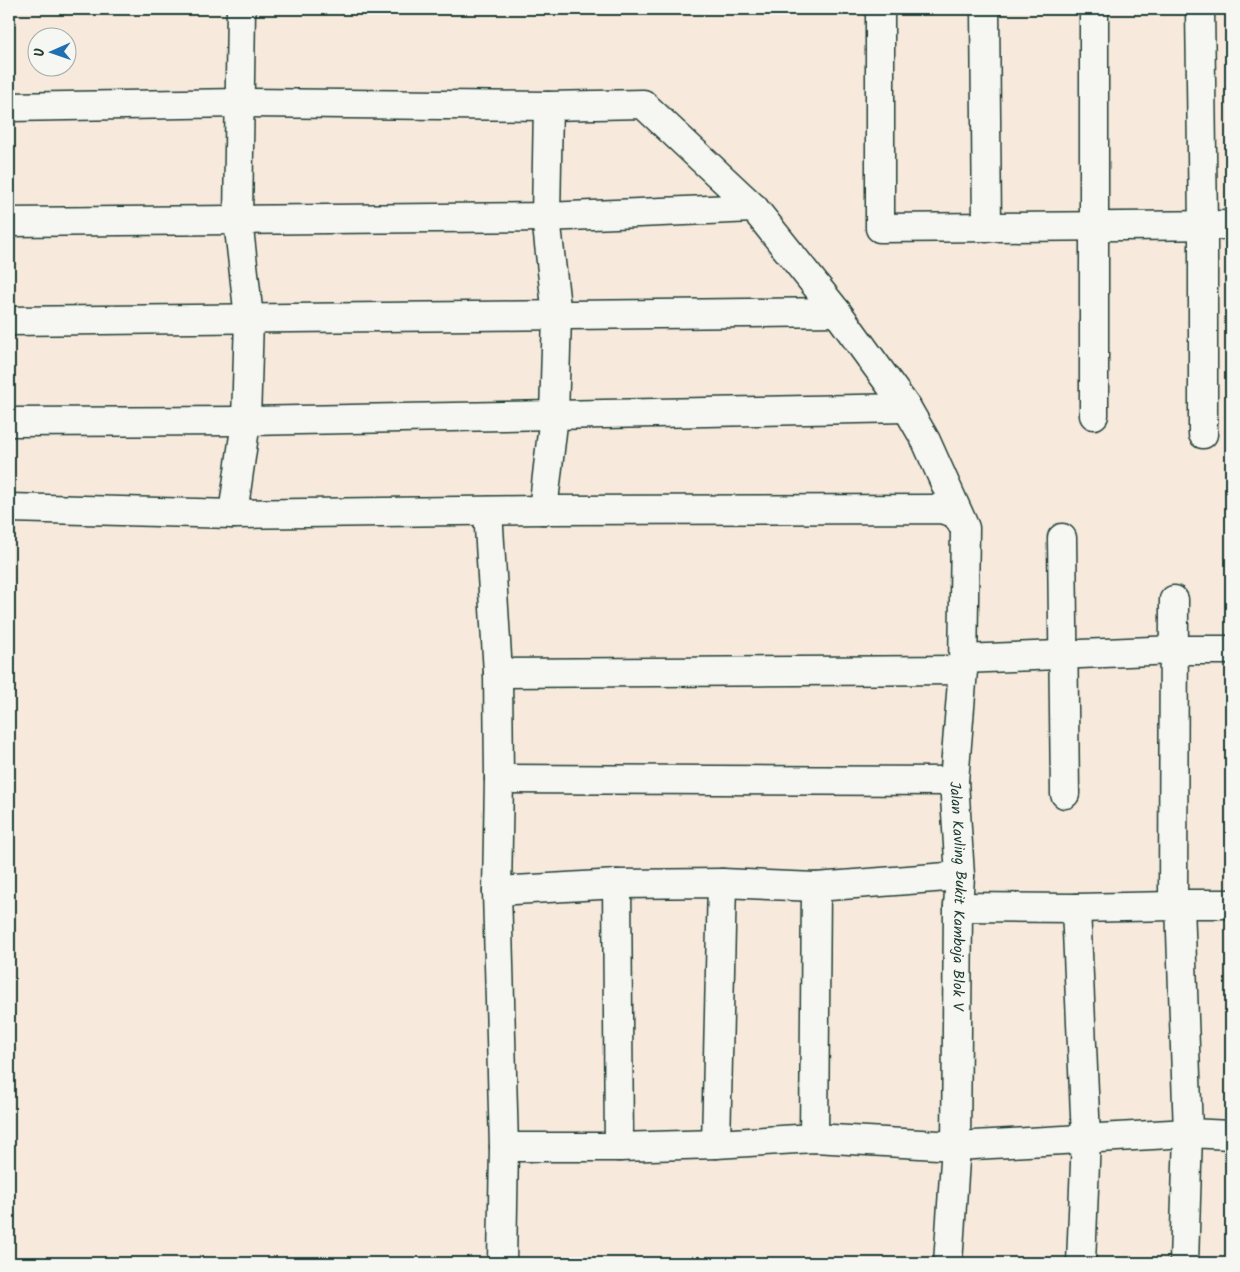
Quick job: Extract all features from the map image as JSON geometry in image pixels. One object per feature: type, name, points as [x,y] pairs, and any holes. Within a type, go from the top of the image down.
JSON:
[{"type":"street","points":[[233,514],[246,420],[249,318],[238,220],[241,9]]},
{"type":"street","points":[[880,9],[880,228],[1231,225]]},
{"type":"street","points":[[985,9],[987,228]]},
{"type":"street","points":[[1094,9],[1094,415]]},
{"type":"street","points":[[1200,9],[1203,434]]},
{"type":"street","points":[[9,107],[240,103],[548,106],[643,104],[754,208],[837,312],[907,408],[926,441],[965,528]]},
{"type":"street","points":[[542,510],[554,416],[557,316],[546,217],[548,106]]},
{"type":"street","points":[[9,222],[546,217],[754,208]]},
{"type":"street","points":[[9,321],[837,312]]},
{"type":"street","points":[[9,422],[554,416],[907,408]]},
{"type":"street","points":[[9,508],[233,514],[542,510],[941,509],[955,513],[965,528]]},
{"type":"street","points":[[488,511],[498,673],[497,892],[504,1147],[502,1263]]},
{"type":"street","name":"Jalan Kavling Bukit Kamboja Blok V","points":[[948,1263],[956,1146],[958,908],[960,876],[954,781],[963,665],[965,528]]},
{"type":"street","points":[[1062,538],[1065,794]]},
{"type":"street","points":[[1174,600],[1176,905],[1188,1133],[1184,1263]]},
{"type":"street","points":[[498,673],[963,665],[1063,654],[1231,650]]},
{"type":"street","points":[[499,779],[954,781]]},
{"type":"street","points":[[497,892],[617,884],[722,883],[816,887],[960,876]]},
{"type":"street","points":[[716,1144],[722,883]]},
{"type":"street","points":[[617,884],[619,1147]]},
{"type":"street","points":[[814,1138],[816,887]]},
{"type":"street","points":[[958,908],[1076,908],[1231,904]]},
{"type":"street","points":[[1076,908],[1086,1138],[1081,1263]]},
{"type":"street","points":[[504,1147],[619,1147],[814,1138],[956,1146],[1188,1133],[1231,1135]]}]
